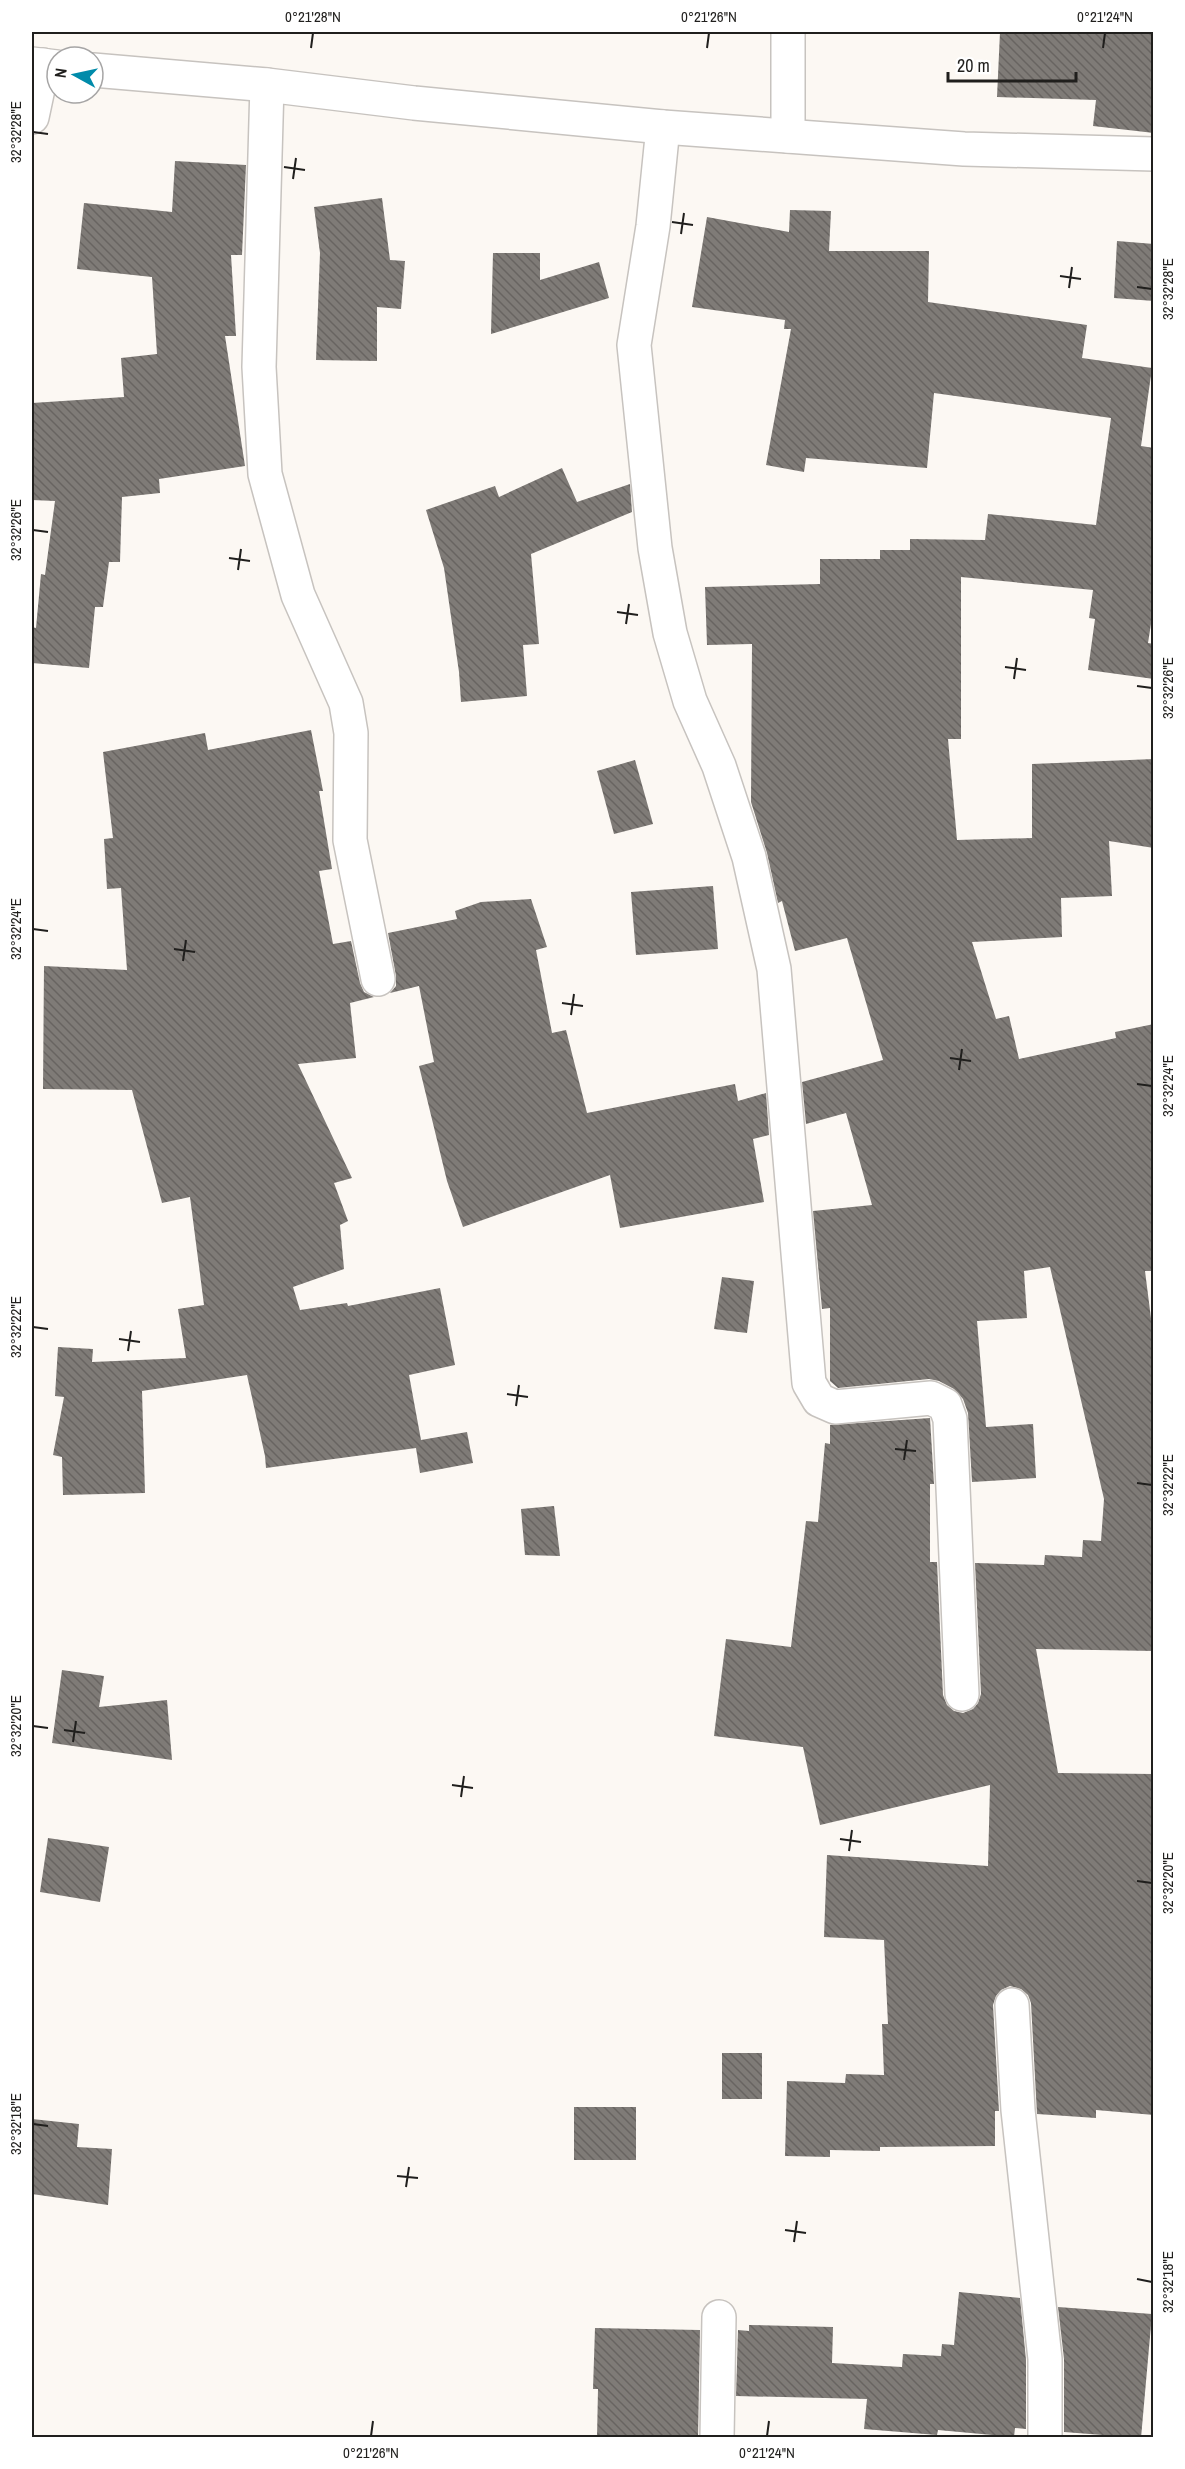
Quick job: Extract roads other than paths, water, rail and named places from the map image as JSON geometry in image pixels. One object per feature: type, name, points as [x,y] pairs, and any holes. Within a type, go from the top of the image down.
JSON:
[{"type":"street","points":[[788,32],[788,136]]},
{"type":"street","points":[[32,117],[44,65]]},
{"type":"street","points":[[105,71],[267,85],[414,103],[663,127],[964,149],[1154,154]]},
{"type":"street","points":[[267,85],[259,368],[265,474],[298,595],[346,703],[351,733],[350,840],[378,979]]},
{"type":"street","points":[[663,127],[653,226],[634,345],[655,548],[670,633],[690,701],[719,766],[749,857],[774,969],[809,1383],[819,1400],[835,1407],[931,1398],[945,1405],[951,1419],[962,1694]]},
{"type":"street","points":[[1012,2005],[1018,2110],[1045,2359],[1045,2438]]},
{"type":"street","points":[[717,2438],[719,2317]]}]
